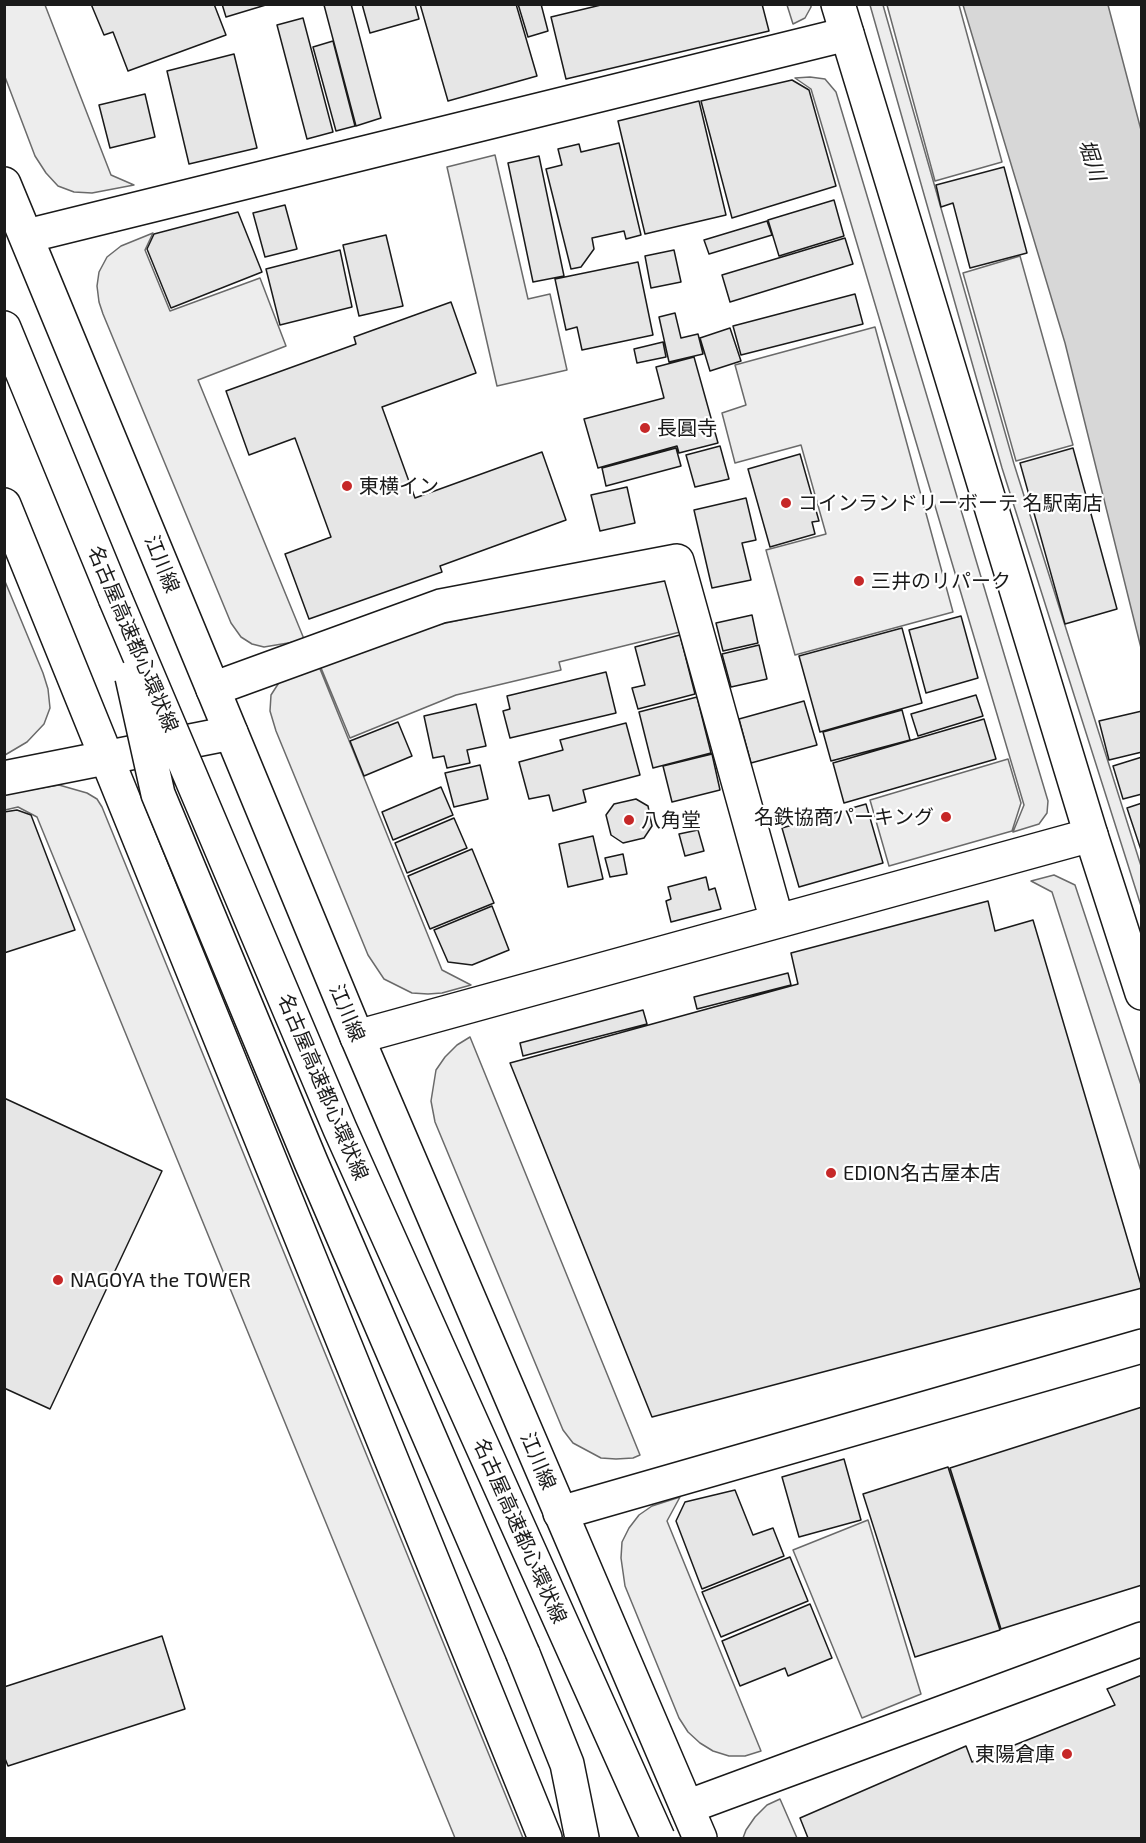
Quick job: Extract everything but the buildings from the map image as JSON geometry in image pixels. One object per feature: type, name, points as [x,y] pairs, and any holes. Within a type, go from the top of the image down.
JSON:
[{"type":"main road","points":[[27,236],[843,20],[1091,835],[1142,993]]},
{"type":"main road","name":"江川線","points":[[4,184],[357,1037],[700,1839]]},
{"type":"main road","name":"名古屋高速都心環状線","points":[[4,328],[115,598],[340,1129],[658,1839]]},
{"type":"main road","points":[[4,505],[545,1839]]},
{"type":"main road","points":[[213,689],[441,606],[677,561],[777,921]]},
{"type":"main road","points":[[115,598],[158,794],[311,1162],[527,1665],[567,1764],[582,1839]]},
{"type":"main road","points":[[4,778],[231,733]]},
{"type":"main road","points":[[357,1037],[1091,835]]},
{"type":"main road","points":[[560,1513],[1142,1346]]},
{"type":"main road","points":[[687,1807],[1142,1639]]},
{"type":"shaded area","points":[[5,4],[45,5],[111,175],[134,185],[92,193],[74,192],[58,186],[46,173],[35,156],[5,77]]},
{"type":"shaded area","points":[[787,5],[811,5],[811,7],[805,18],[793,24]]},
{"type":"shaded area","points":[[870,5],[883,5],[1014,464],[1141,866],[1141,906],[1002,468]]},
{"type":"shaded area","points":[[887,5],[959,5],[1002,162],[935,181]]},
{"type":"shaded area","points":[[795,78],[825,79],[836,92],[1048,801],[1047,813],[1039,824],[1013,832],[1024,805],[811,89]]},
{"type":"shaded area","points":[[495,155],[528,299],[550,294],[567,370],[497,386],[447,167]]},
{"type":"shaded area","points":[[153,233],[145,250],[170,311],[260,278],[286,346],[198,380],[304,639],[264,647],[252,644],[241,637],[231,623],[103,314],[97,286],[99,272],[107,257],[121,246]]},
{"type":"shaded area","points":[[1020,256],[1073,445],[1016,461],[963,273]]},
{"type":"shaded area","points":[[875,327],[953,612],[795,655],[766,550],[826,534],[801,445],[735,463],[722,413],[746,405],[735,365]]},
{"type":"shaded area","points":[[669,576],[684,631],[559,662],[561,670],[456,695],[350,738],[319,663],[441,624]]},
{"type":"shaded area","points":[[4,579],[43,673],[50,708],[44,724],[27,742],[5,755]]},
{"type":"shaded area","points":[[318,664],[442,970],[471,985],[442,993],[412,993],[384,979],[368,955],[276,731],[270,711],[271,695],[280,681]]},
{"type":"shaded area","name":"名鉄協商パーキング","points":[[1008,759],[1021,803],[1012,831],[889,866],[870,800]]},
{"type":"shaded area","points":[[59,785],[87,793],[97,799],[102,807],[523,1838],[455,1838],[37,817],[18,807],[5,810],[5,794]]},
{"type":"shaded area","points":[[1054,875],[1075,885],[1141,1085],[1141,1171],[1052,892],[1031,881]]},
{"type":"shaded area","points":[[470,1037],[640,1455],[633,1458],[601,1458],[573,1443],[563,1430],[435,1122],[431,1101],[436,1070],[457,1045]]},
{"type":"shaded area","points":[[680,1497],[667,1521],[761,1751],[745,1756],[729,1756],[713,1751],[688,1732],[679,1718],[625,1586],[621,1558],[622,1542],[629,1528],[639,1515],[652,1506]]},
{"type":"shaded area","points":[[868,1520],[921,1694],[862,1718],[793,1550]]},
{"type":"shaded area","points":[[780,1799],[797,1838],[743,1838],[755,1817],[767,1805]]},
{"type":"water","name":"堀川","points":[[963,5],[1108,5],[1141,130],[1141,648],[1065,343]]},
{"type":"place","name":"長圓寺","points":[[645,428]]},
{"type":"place","name":"東横イン","points":[[347,486]]},
{"type":"place","name":"コインランドリーボーテ 名駅南店","points":[[786,503]]},
{"type":"place","name":"三井のリパーク","points":[[859,581]]},
{"type":"place","name":"名鉄協商パーキング","points":[[946,817]]},
{"type":"place","name":"八角堂","points":[[629,820]]},
{"type":"place","name":"EDION名古屋本店","points":[[831,1173]]},
{"type":"place","name":"NAGOYA the TOWER","points":[[58,1280]]},
{"type":"place","name":"東陽倉庫","points":[[1067,1754]]}]
